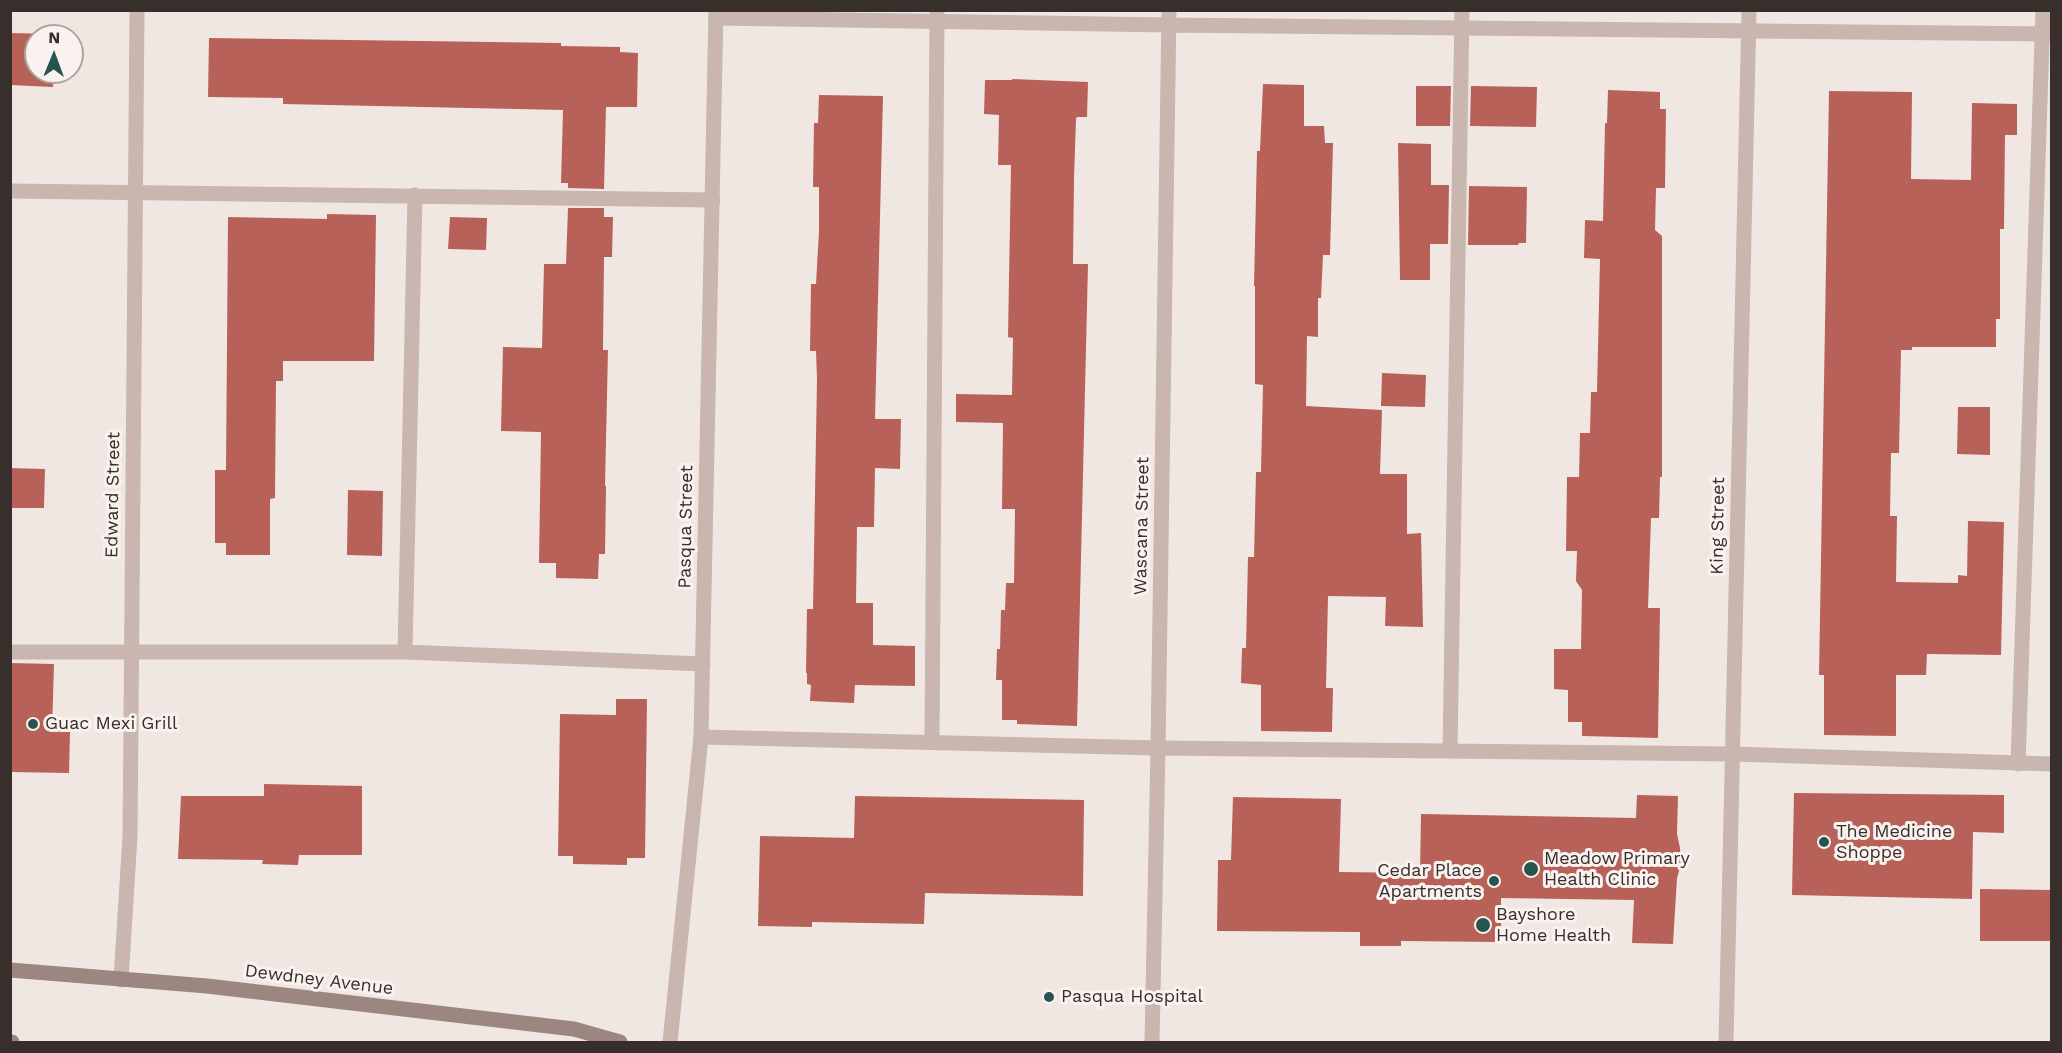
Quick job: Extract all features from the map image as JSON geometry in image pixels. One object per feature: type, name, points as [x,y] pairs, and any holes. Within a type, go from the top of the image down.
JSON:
[{"type":"main road","name":"Dewdney Avenue","points":[[10,970],[207,986],[574,1029],[620,1042]]},
{"type":"street","name":"Edward Street","points":[[121,980],[130,836],[137,10]]},
{"type":"street","points":[[1450,752],[1462,10]]},
{"type":"street","name":"King Street","points":[[1726,1042],[1749,10]]},
{"type":"street","points":[[2018,764],[2047,34],[2043,10]]},
{"type":"street","points":[[716,14],[1169,18],[1749,33],[2047,34]]},
{"type":"street","name":"Pasqua Street","points":[[669,1042],[701,736],[716,14]]},
{"type":"street","points":[[932,741],[937,15]]},
{"type":"street","name":"Wascana Street","points":[[1152,1042],[1169,18]]},
{"type":"street","points":[[10,190],[713,200]]},
{"type":"street","points":[[405,652],[414,195]]},
{"type":"street","points":[[10,652],[405,652],[703,664]]},
{"type":"street","points":[[701,736],[1158,748],[1732,754],[2052,764]]},
{"type":"building","points":[[10,33],[24,33],[24,84],[53,84],[53,87],[10,85]]},
{"type":"building","points":[[209,38],[561,43],[561,46],[620,47],[620,52],[638,53],[637,107],[606,107],[604,189],[568,188],[568,183],[561,183],[563,110],[283,104],[283,98],[208,97]]},
{"type":"building","points":[[985,80],[1088,82],[1087,117],[1076,119],[1074,178],[1073,264],[1088,264],[1077,726],[1017,724],[1017,720],[1002,720],[1002,680],[996,680],[997,649],[1000,649],[1001,610],[1005,610],[1006,583],[1014,583],[1015,509],[1002,509],[1003,423],[956,422],[956,394],[1012,395],[1013,338],[1008,337],[1011,165],[998,165],[999,115],[984,114]]},
{"type":"building","points":[[1263,84],[1304,85],[1304,126],[1324,126],[1325,143],[1333,143],[1330,255],[1323,255],[1321,298],[1318,298],[1318,337],[1307,336],[1306,406],[1382,410],[1380,474],[1407,474],[1407,534],[1421,533],[1423,627],[1385,626],[1386,597],[1328,596],[1326,688],[1333,688],[1332,732],[1261,731],[1261,685],[1241,683],[1242,648],[1246,648],[1248,557],[1254,557],[1256,472],[1261,472],[1263,385],[1255,384],[1254,286],[1257,151],[1260,151]]},
{"type":"building","points":[[1416,86],[1451,86],[1450,126],[1416,126]]},
{"type":"building","points":[[1471,86],[1537,87],[1536,127],[1470,126]]},
{"type":"building","points":[[1608,90],[1660,92],[1660,109],[1666,109],[1665,188],[1656,188],[1655,230],[1662,236],[1662,477],[1660,477],[1659,518],[1651,518],[1648,608],[1660,608],[1658,738],[1582,736],[1582,722],[1568,722],[1568,690],[1554,689],[1554,649],[1581,649],[1582,590],[1576,581],[1577,551],[1566,551],[1567,477],[1579,477],[1580,433],[1590,433],[1591,392],[1597,392],[1600,259],[1584,258],[1585,220],[1603,221]]},
{"type":"building","points":[[1829,91],[1912,92],[1911,179],[1971,180],[1972,103],[2017,104],[2017,135],[2005,135],[2004,229],[2000,229],[2000,319],[1996,319],[1996,347],[1912,347],[1912,350],[1901,350],[1899,453],[1891,453],[1890,516],[1897,516],[1896,582],[1958,583],[1958,575],[1967,576],[1968,521],[2004,522],[2001,655],[1927,654],[1926,675],[1896,675],[1896,736],[1824,735],[1824,675],[1819,675]]},
{"type":"building","points":[[819,95],[883,96],[875,419],[901,419],[900,469],[875,468],[874,527],[857,527],[856,603],[873,603],[873,645],[915,646],[915,686],[855,685],[854,703],[810,701],[811,685],[807,684],[806,673],[807,609],[813,609],[817,379],[816,351],[810,351],[811,284],[816,284],[819,231],[819,187],[813,187],[814,123],[818,123]]},
{"type":"building","points":[[1398,143],[1431,144],[1431,185],[1449,185],[1448,244],[1430,244],[1430,280],[1400,280]]},
{"type":"building","points":[[1469,186],[1527,187],[1526,243],[1468,245]]},
{"type":"building","points":[[568,208],[604,208],[604,217],[613,217],[612,257],[604,257],[603,350],[608,350],[605,554],[599,554],[598,579],[556,578],[556,563],[539,563],[541,432],[501,431],[503,347],[542,348],[544,264],[566,264]]},
{"type":"building","points":[[327,214],[376,215],[374,361],[283,361],[283,381],[276,381],[275,498],[270,499],[270,555],[226,555],[226,543],[215,543],[215,470],[226,470],[228,217],[327,219]]},
{"type":"building","points":[[450,217],[487,218],[486,250],[448,249]]},
{"type":"building","points":[[1382,373],[1426,375],[1425,407],[1381,406]]},
{"type":"building","points":[[1958,407],[1990,407],[1990,455],[1957,454]]},
{"type":"building","points":[[10,468],[45,469],[44,508],[10,508]]},
{"type":"building","points":[[348,490],[383,491],[382,556],[347,555]]},
{"type":"building","points":[[10,663],[54,664],[52,731],[70,732],[69,773],[10,772]]},
{"type":"building","points":[[616,699],[647,699],[645,858],[627,858],[627,865],[573,864],[573,856],[558,856],[560,714],[616,715]]},
{"type":"building","points":[[264,784],[362,786],[362,855],[299,855],[298,865],[262,864],[263,860],[178,859],[181,796],[264,796]]},
{"type":"building","points":[[1794,793],[2004,795],[2004,833],[1973,832],[1972,899],[1792,895]]},
{"type":"building","points":[[1637,795],[1678,796],[1677,834],[1681,865],[1677,878],[1673,944],[1632,943],[1634,900],[1501,898],[1501,942],[1401,941],[1401,946],[1360,946],[1360,932],[1217,931],[1218,860],[1231,860],[1233,797],[1341,799],[1339,872],[1420,873],[1421,814],[1636,818]]},
{"type":"building","points":[[855,796],[1084,800],[1083,896],[925,893],[924,924],[812,922],[812,927],[758,926],[760,836],[854,838]]},
{"type":"building","points":[[1980,889],[2052,890],[2052,941],[1980,941]]},
{"type":"place","name":"Guac Mexi Grill","points":[[33,724]]},
{"type":"place","name":"The Medicine Shoppe","points":[[1824,842]]},
{"type":"place","name":"Meadow Primary Health Clinic","points":[[1531,869]]},
{"type":"place","name":"Cedar Place Apartments","points":[[1494,881]]},
{"type":"place","name":"Bayshore Home Health","points":[[1483,925]]},
{"type":"place","name":"Pasqua Hospital","points":[[1049,997]]}]
